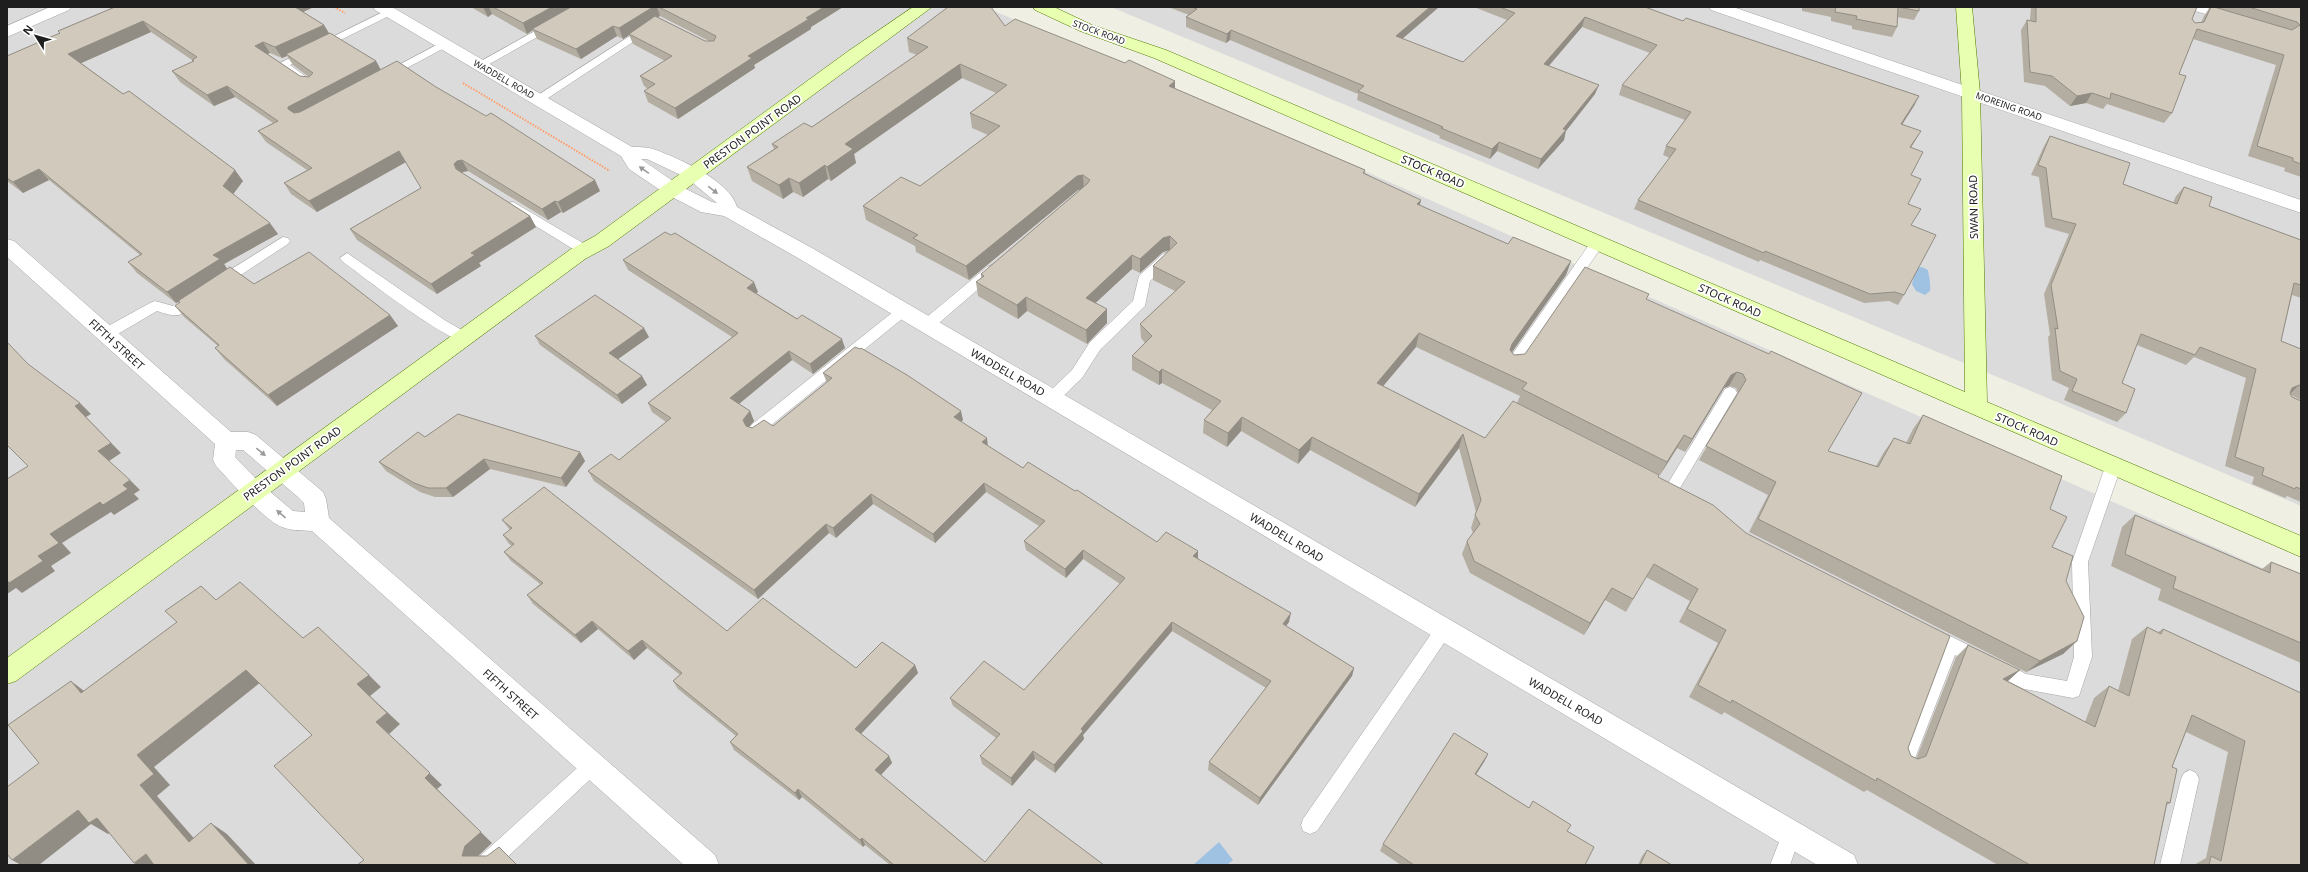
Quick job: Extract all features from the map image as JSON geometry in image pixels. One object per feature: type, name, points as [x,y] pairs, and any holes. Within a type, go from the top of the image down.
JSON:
[{"type":"street","points":[[7,32],[64,7]]},
{"type":"street","name":"PRESTON POINT ROAD","points":[[7,673],[580,252],[602,241],[668,187],[902,7]]},
{"type":"street","name":"PRESTON POINT ROAD","points":[[688,172],[924,7]]},
{"type":"street","name":"STOCK ROAD","points":[[1041,7],[1086,28],[1160,54],[2301,547]]},
{"type":"street","name":"STOCK ROAD","points":[[1069,7],[1150,42],[1160,54]]},
{"type":"street","name":"MOREING ROAD","points":[[1717,7],[2301,207]]},
{"type":"street","name":"SWAN ROAD","points":[[1964,7],[1971,93],[1976,407]]},
{"type":"street","name":"WADDELL ROAD","points":[[385,10],[628,152],[650,154],[688,172],[725,198],[728,210]]},
{"type":"street","name":"WADDELL ROAD","points":[[628,152],[635,165],[668,187],[708,208],[728,210],[1052,398],[1844,865]]},
{"type":"street","name":"FIFTH STREET","points":[[7,246],[226,441]]},
{"type":"street","points":[[226,441],[248,441],[283,470],[315,499],[318,522],[288,520],[254,491],[224,460],[226,441]]},
{"type":"street","name":"FIFTH STREET","points":[[318,522],[705,865]]},
{"type":"lane","points":[[480,65],[586,7]]},
{"type":"lane","points":[[2194,22],[2200,8],[2235,20]]},
{"type":"lane","points":[[282,65],[385,10]]},
{"type":"lane","points":[[538,99],[659,20]]},
{"type":"lane","points":[[378,79],[444,44]]},
{"type":"lane","points":[[269,57],[312,84]]},
{"type":"lane","points":[[500,197],[580,252]]},
{"type":"lane","points":[[106,334],[155,306],[175,312],[283,241]]},
{"type":"lane","points":[[1514,363],[1546,320],[1577,270],[1598,242]]},
{"type":"lane","points":[[1052,398],[1077,374],[1095,346],[1140,303],[1144,279],[1169,256]]},
{"type":"lane","points":[[347,258],[441,325],[464,338]]},
{"type":"lane","points":[[927,325],[1000,263]]},
{"type":"lane","points":[[755,430],[903,311]]},
{"type":"lane","points":[[1672,489],[1730,393]]},
{"type":"lane","points":[[1914,626],[2024,681],[2073,690],[2083,657],[2080,562],[2113,467]]},
{"type":"lane","points":[[1310,825],[1444,629]]},
{"type":"lane","points":[[1906,760],[1950,644]]},
{"type":"lane","points":[[485,865],[593,766]]},
{"type":"lane","points":[[2170,865],[2190,779]]},
{"type":"lane","points":[[1780,865],[1792,834]]},
{"type":"shaded area","points":[[7,7],[985,7],[1283,135],[2301,585],[2301,865],[7,865]]},
{"type":"shaded area","points":[[1111,7],[2301,7],[2301,506],[2050,399]]},
{"type":"water","points":[[1922,267],[1928,270],[1930,283],[1930,291],[1925,295],[1916,291],[1912,284],[1916,268]]},
{"type":"water","points":[[1219,842],[1233,860],[1227,865],[1193,865]]},
{"type":"building","points":[[115,7],[295,7],[324,25],[275,47],[263,42],[255,46],[300,76],[309,77],[313,73],[286,54],[330,33],[376,61],[288,107],[288,109],[294,113],[300,112],[397,61],[436,87],[486,116],[491,113],[595,180],[558,202],[555,201],[542,209],[462,160],[457,161],[454,164],[456,169],[530,216],[471,253],[475,255],[431,284],[350,229],[421,188],[399,151],[309,201],[284,183],[312,168],[258,131],[278,121],[227,86],[207,95],[172,71],[194,61],[192,60],[197,57],[143,21],[68,54],[123,94],[129,91],[235,170],[223,186],[270,223],[213,255],[220,259],[167,292],[128,262],[142,254],[39,169],[13,182],[7,178],[7,56],[60,33],[58,31]]},
{"type":"building","points":[[493,7],[552,7],[523,23]]},
{"type":"building","points":[[571,7],[653,7],[619,28],[613,26],[576,49],[532,29]]},
{"type":"building","points":[[659,7],[824,7],[806,18],[809,19],[748,56],[752,58],[675,108],[644,91],[655,84],[640,76],[672,56],[629,34],[655,16],[705,41],[714,41],[716,36]]},
{"type":"building","points":[[948,7],[991,7],[1005,26],[1015,19],[1125,63],[1129,60],[1175,81],[1169,86],[1365,170],[1363,173],[1421,200],[1417,204],[1508,244],[1513,237],[1571,261],[1512,344],[1510,350],[1514,355],[1525,354],[1585,267],[1649,294],[1646,299],[1769,354],[1771,351],[1862,393],[1828,451],[1878,467],[1894,438],[1910,444],[1923,415],[2062,476],[2050,509],[2067,517],[2052,547],[2073,556],[2066,581],[2084,617],[2077,641],[2040,661],[1758,519],[1776,482],[1706,446],[1746,380],[1743,374],[1737,372],[1731,375],[1692,439],[1684,435],[1667,462],[1522,389],[1527,383],[1419,333],[1377,383],[1485,438],[1513,401],[1659,475],[1658,477],[1713,505],[1746,533],[1950,636],[1908,748],[1911,756],[1918,759],[1926,756],[1968,645],[2020,670],[2003,679],[2095,727],[2109,686],[2129,696],[2147,627],[2161,634],[2163,629],[2301,693],[2301,865],[2209,865],[2211,856],[2221,861],[2245,741],[2192,715],[2172,767],[2177,769],[2170,803],[2167,802],[2154,865],[2030,865],[1877,778],[1876,781],[1732,700],[1731,703],[1698,685],[1726,630],[1687,609],[1698,589],[1654,564],[1633,599],[1612,588],[1590,623],[1474,561],[1467,541],[1480,524],[1475,515],[1481,500],[1463,434],[1419,494],[1312,437],[1299,450],[1242,417],[1228,433],[1204,420],[1221,401],[1162,369],[1159,372],[1132,356],[1152,336],[1140,324],[1185,282],[1153,266],[1177,243],[1170,236],[1163,238],[1140,259],[1132,255],[1086,298],[1107,309],[1086,330],[1026,297],[1017,305],[976,282],[984,276],[981,274],[1087,184],[1090,180],[1083,175],[1077,176],[966,266],[913,238],[918,235],[863,206],[901,177],[920,186],[1000,126],[970,113],[1007,85],[960,64],[845,144],[853,149],[827,167],[825,165],[799,183],[789,178],[779,185],[747,167],[778,147],[772,144],[804,123],[812,127],[928,47],[907,38]]},
{"type":"building","points":[[1192,7],[1430,7],[1396,36],[1463,62],[1515,13],[1500,7],[1645,7],[1683,21],[1686,18],[1919,96],[1901,124],[1921,131],[1910,147],[1923,152],[1911,175],[1921,179],[1908,204],[1921,209],[1911,225],[1936,235],[1904,295],[1895,292],[1870,294],[1765,251],[1764,253],[1638,200],[1676,149],[1666,146],[1691,112],[1622,85],[1657,45],[1585,17],[1544,64],[1599,85],[1563,129],[1566,130],[1541,159],[1499,142],[1492,149],[1358,91],[1364,86],[1231,30],[1227,34],[1186,17],[1197,9]]},
{"type":"building","points":[[1836,7],[1898,7],[1897,27],[1856,19],[1857,16],[1835,12]]},
{"type":"building","points":[[1898,7],[1919,7],[1919,11]]},
{"type":"building","points":[[2036,7],[2197,7],[2192,19],[2195,23],[2204,22],[2211,7],[2214,7],[2292,30],[2300,25],[2297,22],[2249,7],[2301,7],[2301,164],[2293,161],[2293,158],[2257,146],[2284,55],[2197,29],[2179,74],[2186,76],[2172,113],[2111,93],[2110,99],[2092,93],[2077,96],[2052,76],[2030,72],[2027,20],[2036,22]]},
{"type":"building","points":[[2050,136],[2130,163],[2123,184],[2177,204],[2184,187],[2212,197],[2209,206],[2301,240],[2301,285],[2294,283],[2281,341],[2301,349],[2301,386],[2299,385],[2292,388],[2290,393],[2292,397],[2301,401],[2301,489],[2296,487],[2295,489],[2262,475],[2264,468],[2235,457],[2256,369],[2200,347],[2195,355],[2141,334],[2122,383],[2135,389],[2126,413],[2072,391],[2077,379],[2060,371],[2055,328],[2058,329],[2051,285],[2076,224],[2052,218],[2046,168],[2038,165]]},
{"type":"building","points":[[665,232],[671,235],[675,233],[754,282],[747,288],[797,319],[802,315],[842,339],[810,364],[789,351],[730,398],[750,411],[743,420],[746,426],[752,428],[764,420],[773,426],[832,378],[823,373],[855,347],[861,348],[907,375],[961,411],[954,417],[987,438],[982,442],[1023,468],[1028,462],[1075,491],[1077,490],[1157,542],[1166,532],[1198,551],[1193,556],[1291,613],[1283,624],[1354,668],[1260,798],[1209,762],[1271,681],[1172,622],[1081,729],[1083,731],[1054,765],[1033,751],[1011,778],[980,756],[1000,734],[950,698],[984,661],[1024,690],[1125,578],[1083,550],[1065,569],[1024,541],[1045,521],[984,483],[933,534],[871,494],[833,528],[826,524],[754,590],[588,471],[611,454],[619,460],[671,418],[648,403],[738,333],[623,260]]},
{"type":"building","points":[[309,252],[390,315],[268,395],[215,348],[219,345],[175,306],[180,302],[178,301],[230,267],[254,284]]},
{"type":"building","points":[[595,295],[644,328],[609,353],[642,376],[617,395],[535,336]]},
{"type":"building","points":[[7,342],[28,364],[80,403],[75,406],[111,443],[98,451],[130,480],[123,485],[128,489],[103,505],[100,502],[50,534],[59,543],[38,556],[43,561],[9,583],[7,580],[7,479],[28,466],[7,445]]},
{"type":"building","points":[[458,414],[580,452],[561,478],[484,459],[446,488],[428,488],[414,483],[379,462],[418,432],[425,437]]},
{"type":"building","points":[[544,487],[727,631],[763,598],[856,668],[882,642],[915,665],[855,729],[889,756],[875,770],[985,862],[1029,809],[1104,865],[894,865],[862,838],[860,840],[798,789],[795,793],[730,742],[738,734],[673,681],[682,673],[642,640],[628,651],[592,621],[575,635],[527,595],[543,583],[504,552],[514,544],[503,535],[512,528],[502,520]]},
{"type":"building","points":[[2135,515],[2270,573],[2271,562],[2301,574],[2301,643],[2173,588],[2176,577],[2125,554]]},
{"type":"building","points":[[240,582],[303,638],[318,627],[369,675],[357,684],[387,713],[376,722],[430,773],[425,778],[481,832],[465,846],[462,856],[487,856],[499,847],[517,865],[357,865],[364,860],[274,766],[312,735],[246,670],[137,755],[154,774],[140,785],[189,842],[211,823],[249,865],[154,865],[146,854],[134,863],[97,818],[89,823],[78,810],[12,860],[7,854],[7,787],[39,763],[8,725],[71,681],[81,693],[177,622],[165,611],[201,586],[216,600]]},
{"type":"building","points":[[1454,733],[1488,754],[1475,774],[1529,808],[1533,801],[1571,825],[1567,831],[1594,847],[1585,865],[1414,865],[1383,844]]},
{"type":"building","points":[[1647,850],[1672,865],[1640,865]]}]
